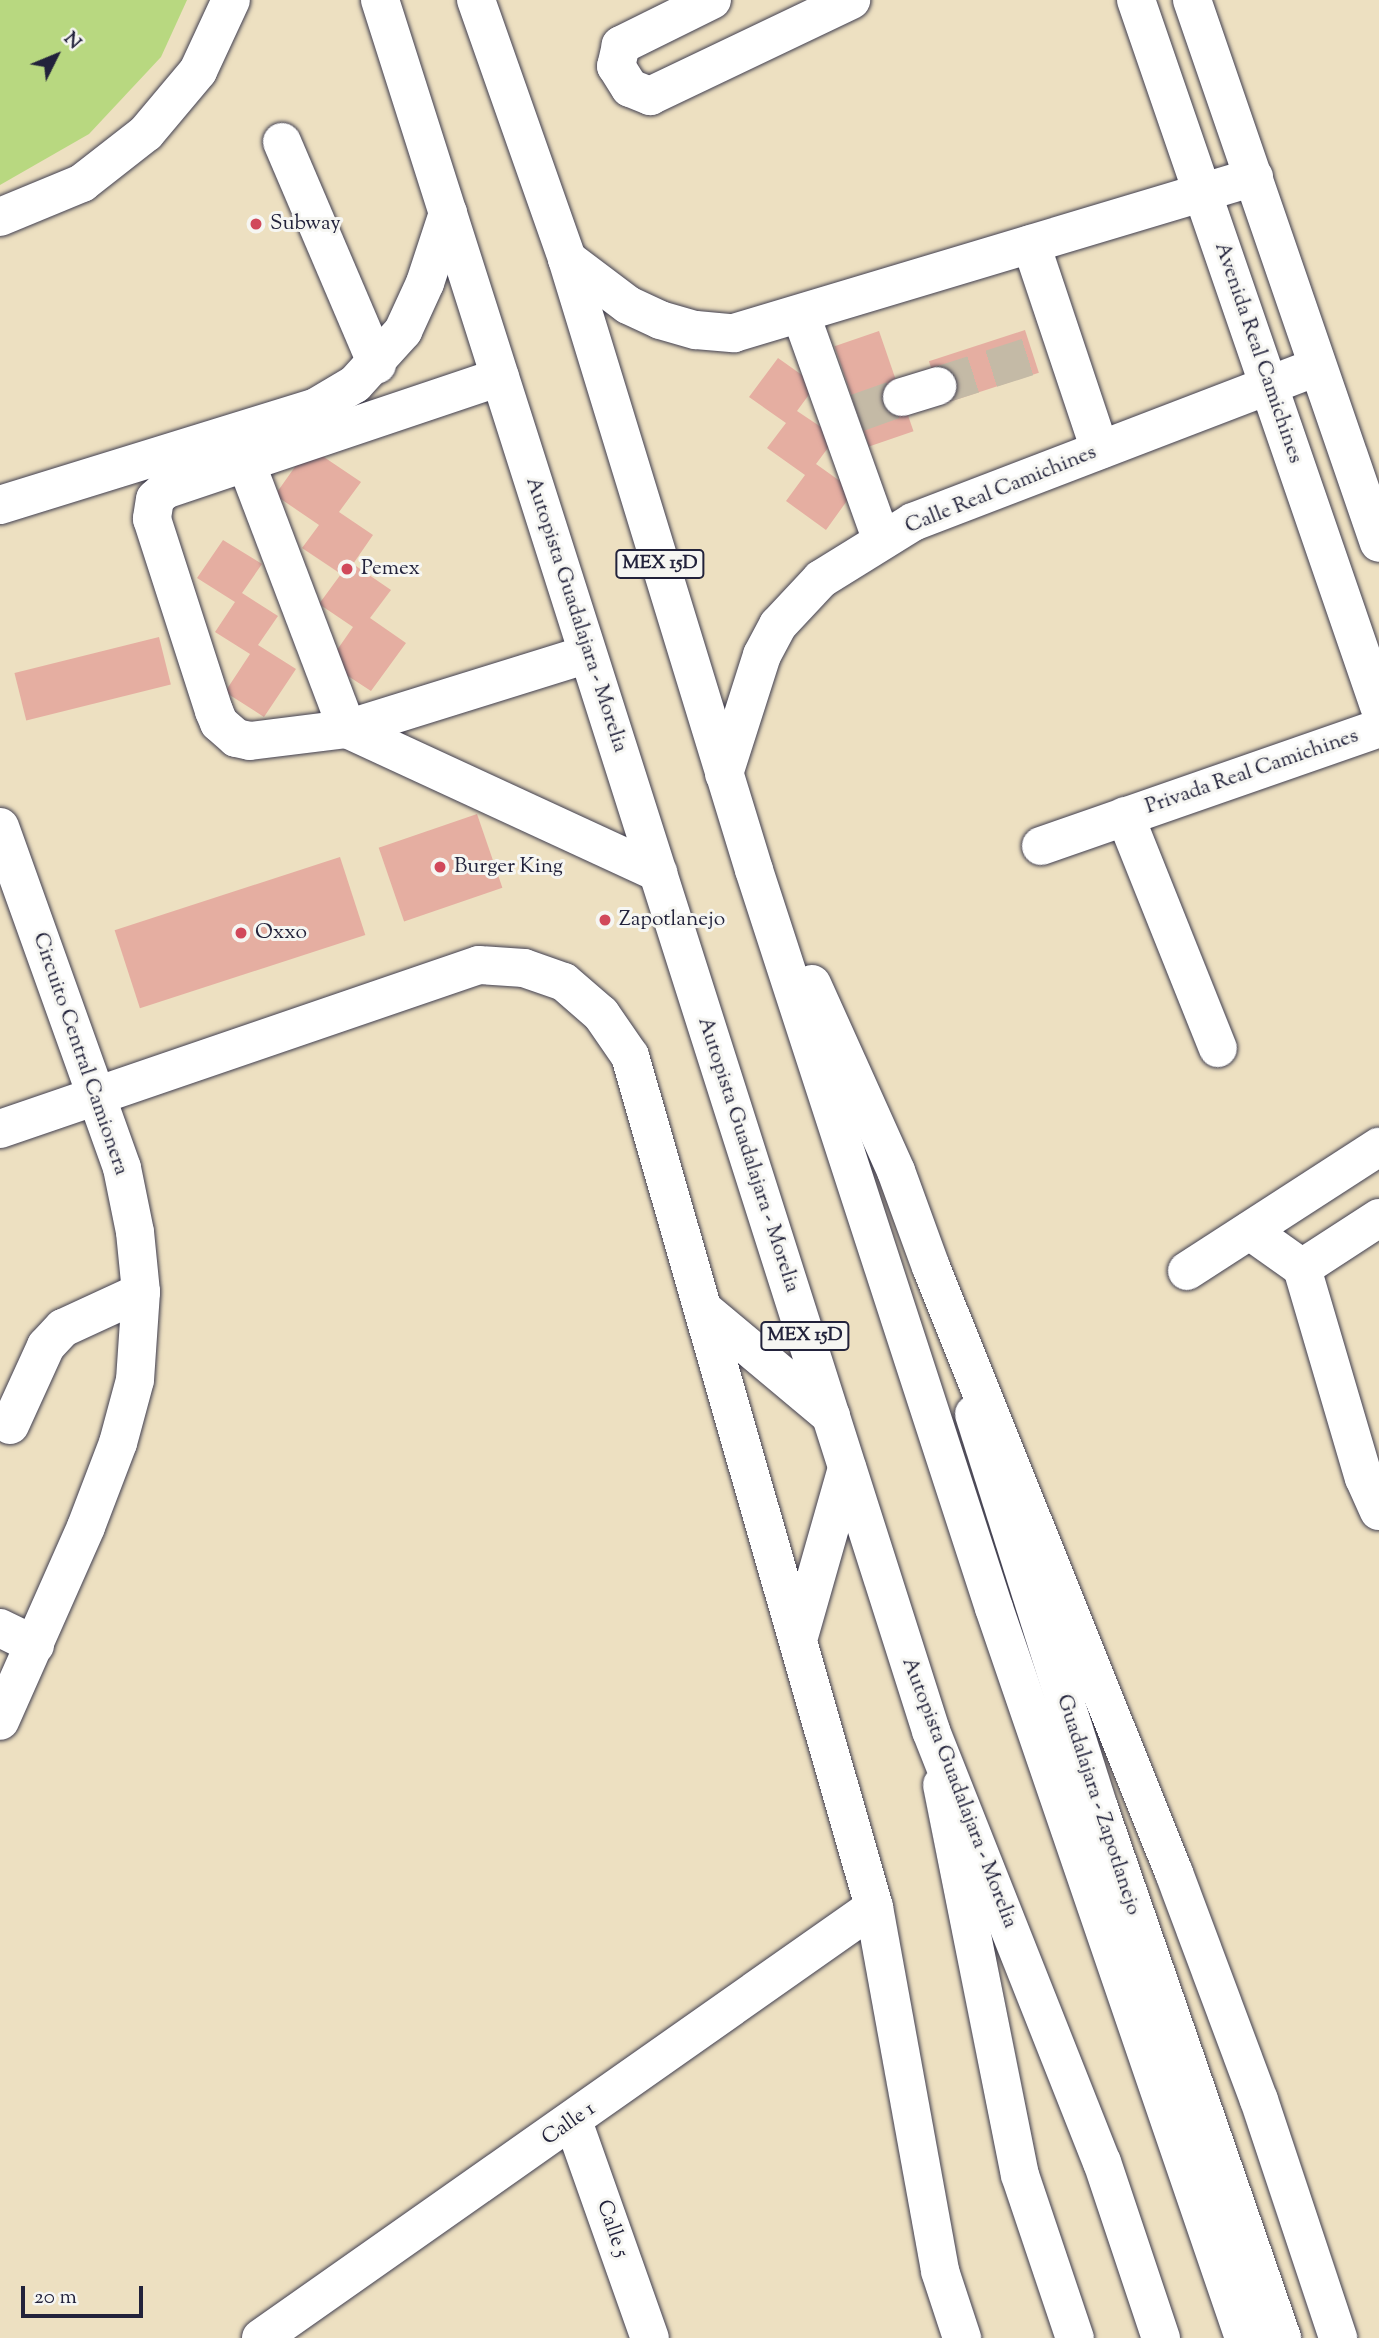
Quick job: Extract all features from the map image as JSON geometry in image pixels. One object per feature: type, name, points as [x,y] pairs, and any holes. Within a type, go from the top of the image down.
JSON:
[{"type":"main road","points":[[0,217],[82,183],[146,133],[198,71],[230,0]]},
{"type":"main road","name":"Autopista Guadalajara - Morelia","points":[[380,0],[931,1731],[1102,2162],[1161,2338]]},
{"type":"main road","name":"MEX 15D","points":[[476,0],[567,258],[754,870],[998,1621],[1244,2338]]},
{"type":"main road","points":[[712,0],[621,45],[616,66],[629,88],[650,96],[851,0]]},
{"type":"main road","name":"Avenida Real Camichines","points":[[1136,0],[1379,706]]},
{"type":"main road","points":[[1192,0],[1379,543]]},
{"type":"main road","points":[[282,142],[377,365]]},
{"type":"main road","points":[[567,258],[628,304],[696,330],[734,333],[1254,177]]},
{"type":"main road","points":[[0,505],[316,407],[355,384],[377,365],[414,307],[448,213]]},
{"type":"main road","points":[[1031,244],[1049,349],[1100,450]]},
{"type":"main road","points":[[801,315],[848,416],[881,539]]},
{"type":"main road","name":"Calle Real Camichines","points":[[724,775],[746,696],[778,625],[821,579],[881,539],[913,522],[1318,366]]},
{"type":"main road","points":[[500,377],[245,460],[165,490],[152,508],[214,711],[236,738],[250,741],[347,729],[589,654]]},
{"type":"main road","points":[[245,460],[347,729],[658,873]]},
{"type":"main road","name":"Privada Real Camichines","points":[[1041,846],[1379,728]]},
{"type":"main road","name":"Privada Real Camichines","points":[[1125,816],[1219,1048]]},
{"type":"main road","name":"Circuito Central Camionera","points":[[0,827],[99,1095],[135,1232],[141,1292],[135,1380],[118,1443],[35,1645],[0,1721]]},
{"type":"main road","points":[[754,870],[856,1078],[1174,1873],[1259,2100],[1338,2338]]},
{"type":"main road","points":[[0,1129],[479,965],[524,968],[564,982],[601,1014],[630,1056],[874,1907],[940,2271],[962,2338]]},
{"type":"main road","points":[[1187,1271],[1379,1147]]},
{"type":"main road","points":[[1302,1268],[1379,1218]]},
{"type":"main road","points":[[1250,1231],[1302,1268],[1364,1478],[1379,1511]]},
{"type":"main road","name":"Guadalajara - Zapotlanejo","points":[[931,1267],[1098,1805],[1282,2338]]},
{"type":"main road","points":[[10,1425],[46,1346],[63,1328],[141,1292]]},
{"type":"main road","points":[[703,1308],[831,1416]]},
{"type":"main road","points":[[798,1640],[847,1468]]},
{"type":"main road","points":[[0,1629],[35,1645]]},
{"type":"main road","points":[[931,1731],[1020,2175],[1075,2338]]},
{"type":"main road","name":"Calle 1","points":[[261,2338],[874,1907]]},
{"type":"main road","name":"Calle 5","points":[[573,2121],[650,2338]]},
{"type":"green space","points":[[0,0],[187,0],[161,57],[89,134],[0,185]]},
{"type":"building","points":[[1025,330],[1039,373],[943,404],[929,361]]},
{"type":"building","points":[[879,331],[914,431],[869,447],[835,346]]},
{"type":"building","points":[[778,358],[816,385],[797,411],[836,437],[816,464],[854,491],[826,530],[786,501],[805,475],[767,448],[786,423],[749,397]]},
{"type":"building","name":"Pemex","points":[[309,447],[361,482],[339,512],[373,535],[353,564],[391,590],[370,618],[406,643],[371,691],[328,663],[353,627],[319,604],[341,574],[302,548],[319,525],[275,495]]},
{"type":"building","points":[[223,540],[262,564],[242,593],[278,616],[258,645],[296,669],[264,717],[225,692],[250,654],[215,632],[235,602],[197,578]]},
{"type":"building","points":[[159,637],[171,685],[26,721],[14,673]]},
{"type":"building","name":"Burger King","points":[[477,814],[502,888],[404,922],[379,848]]},
{"type":"building","name":"Oxxo","points":[[340,857],[365,935],[140,1008],[115,930]]},
{"type":"tunnel","points":[[937,386],[1034,355]]},
{"type":"tunnel","points":[[857,413],[902,397]]},
{"type":"place","name":"Subway","points":[[256,224]]},
{"type":"place","name":"Pemex","points":[[347,569]]},
{"type":"place","name":"Burger King","points":[[440,867]]},
{"type":"place","name":"Zapotlanejo","points":[[605,920]]},
{"type":"place","name":"Oxxo","points":[[241,933]]}]
